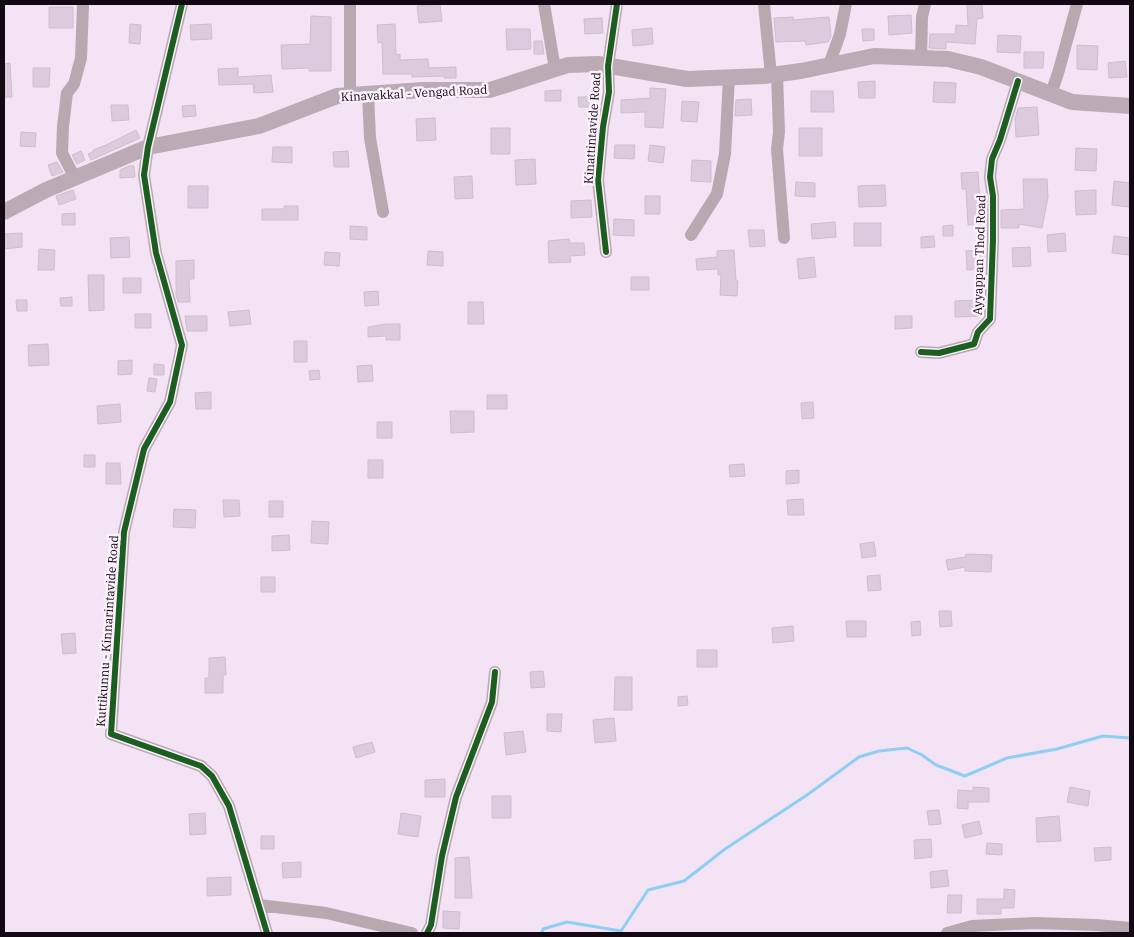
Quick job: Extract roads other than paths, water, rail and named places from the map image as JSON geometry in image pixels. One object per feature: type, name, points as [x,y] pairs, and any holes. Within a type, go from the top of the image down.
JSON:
[{"type":"main road","name":"Kinavakkal - Vengad Road","points":[[4,212],[46,190],[148,147],[259,126],[337,96],[424,90],[490,90],[568,64],[598,64],[687,79],[774,75],[874,56],[948,59],[981,67],[1072,102],[1130,106]]},
{"type":"street","points":[[148,147],[182,4]]},
{"type":"street","points":[[350,4],[350,96]]},
{"type":"street","points":[[544,4],[555,69]]},
{"type":"street","name":"Kinattintavide Road","points":[[606,252],[598,180],[603,127],[609,92],[608,66],[617,4]]},
{"type":"street","points":[[764,4],[780,132],[777,149],[784,238]]},
{"type":"street","points":[[829,65],[840,34],[846,4]]},
{"type":"street","points":[[921,58],[922,17],[925,4]]},
{"type":"street","points":[[1051,94],[1060,70],[1077,4]]},
{"type":"street","points":[[75,178],[62,153],[63,126],[67,93],[74,84],[81,58],[83,6]]},
{"type":"street","points":[[690,234],[717,194],[725,154],[729,77]]},
{"type":"street","name":"Ayyappan Thod Road","points":[[920,352],[939,352],[974,344],[978,332],[990,319],[993,240],[993,196],[990,177],[992,159],[1000,140],[1018,82]]},
{"type":"street","points":[[368,94],[370,138],[383,212]]},
{"type":"street","name":"Kuttikunnu - Kinnarintavide Road","points":[[148,147],[144,175],[156,253],[182,344],[170,402],[144,449],[124,532],[111,734],[201,766],[212,776],[229,806],[267,933]]},
{"type":"street","points":[[427,933],[431,926],[442,856],[456,797],[492,702],[495,672]]},
{"type":"street","points":[[259,905],[326,913],[412,933]]},
{"type":"street","points":[[947,933],[972,926],[1035,923],[1130,928]]},
{"type":"waterway","points":[[542,933],[543,929],[567,922],[621,931],[648,890],[684,881],[725,849],[807,795],[859,757],[879,751],[907,748],[922,755],[936,765],[965,776],[1007,758],[1057,749],[1103,736],[1130,738]]}]
